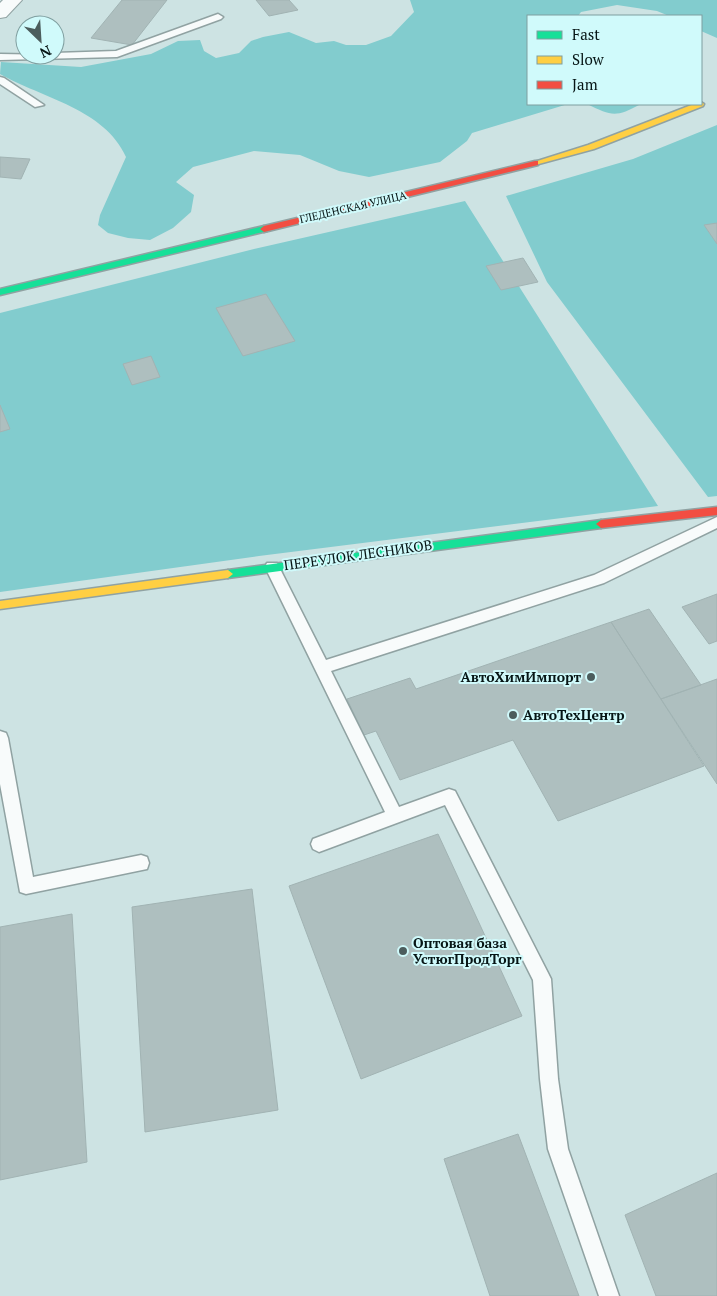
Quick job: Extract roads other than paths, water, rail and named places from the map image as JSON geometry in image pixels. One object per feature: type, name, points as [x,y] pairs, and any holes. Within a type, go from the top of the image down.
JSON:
[{"type":"main road","name":"ГЛЕДЕНСКАЯ УЛИЦА","points":[[0,292],[510,170],[591,146],[695,105]]},
{"type":"main road","name":"ПЕРЕУЛОК ЛЕСНИКОВ","points":[[0,605],[501,536],[717,511]]},
{"type":"street","points":[[0,14],[13,0]]},
{"type":"lane","points":[[0,57],[117,54],[218,17]]},
{"type":"lane","points":[[0,80],[39,105]]},
{"type":"lane","points":[[322,668],[599,579],[717,522]]},
{"type":"lane","points":[[272,567],[396,817]]},
{"type":"lane","points":[[0,738],[26,886],[141,864]]},
{"type":"lane","points":[[319,844],[449,796],[542,980],[549,1079],[558,1149],[609,1296]]},
{"type":"place","name":"АвтоХимИмпорт","points":[[591,677]]},
{"type":"place","name":"АвтоТехЦентр","points":[[513,715]]},
{"type":"place","name":"Оптовая база УстюгПродТорг","points":[[403,951]]}]
